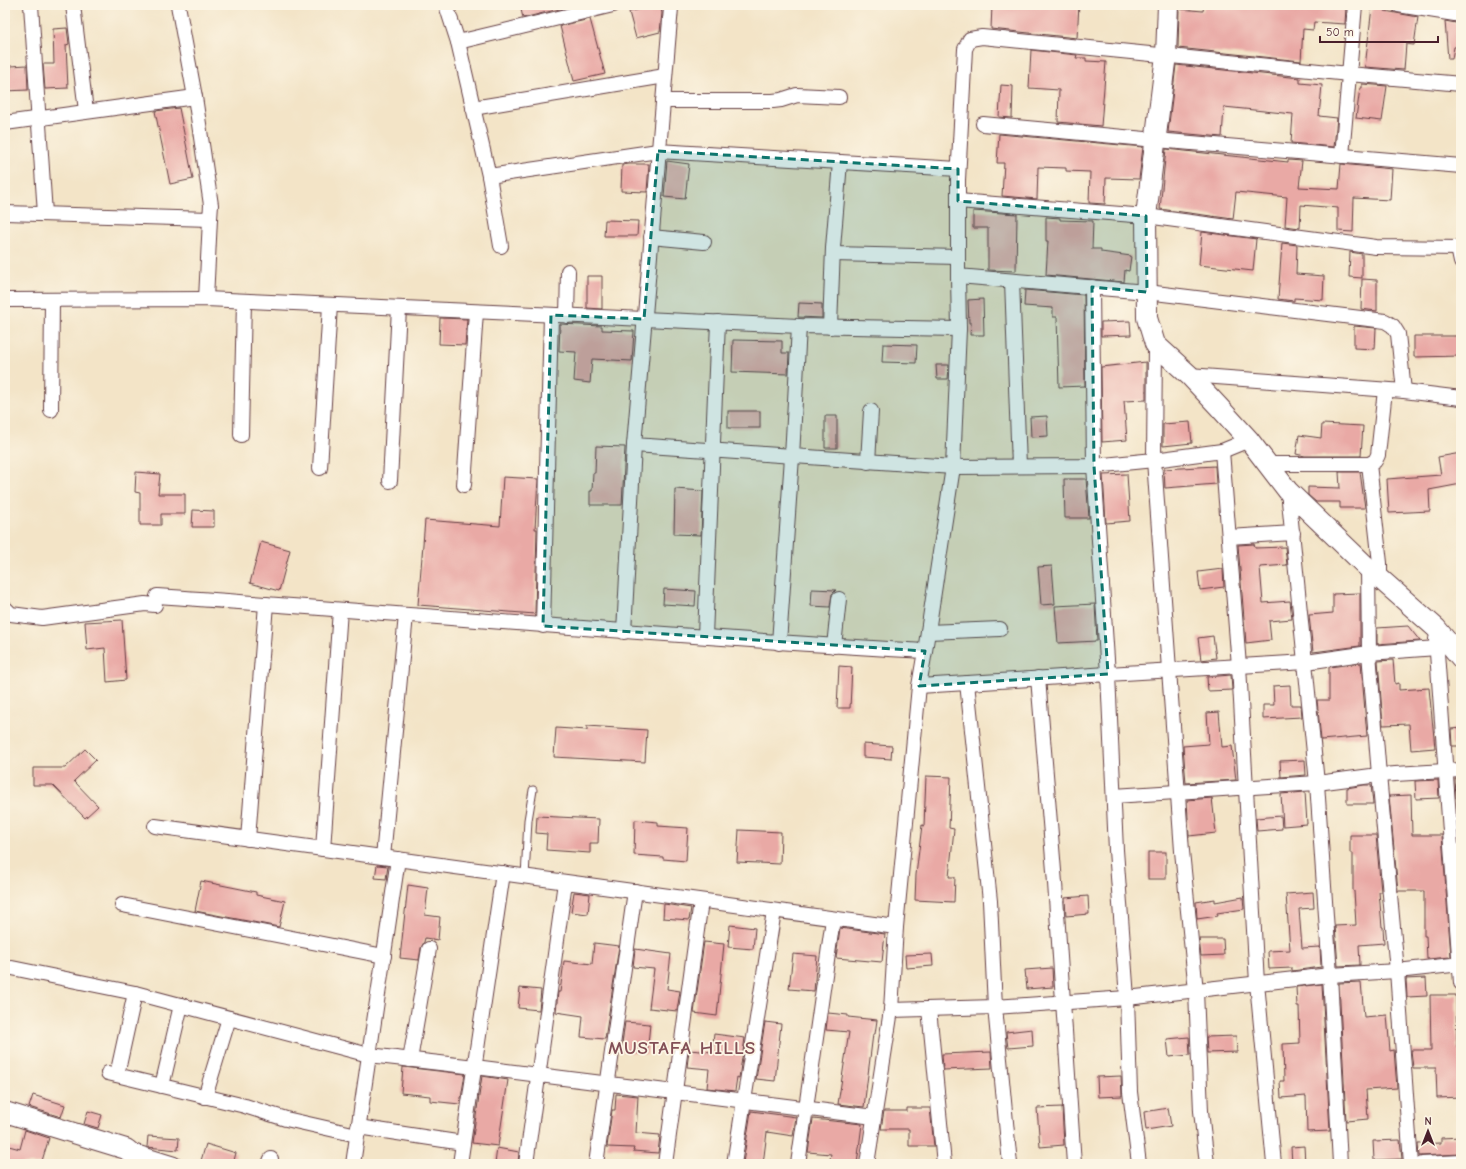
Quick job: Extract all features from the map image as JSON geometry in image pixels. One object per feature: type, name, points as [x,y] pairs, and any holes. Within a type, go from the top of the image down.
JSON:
[{"type":"street","points":[[31,5],[45,214]]},
{"type":"street","points":[[73,5],[86,111]]},
{"type":"street","points":[[178,5],[195,97],[211,205],[206,299]]},
{"type":"street","points":[[446,5],[458,42],[472,108],[489,176],[501,246]]},
{"type":"street","points":[[458,42],[614,5]]},
{"type":"street","points":[[624,632],[634,445],[671,8],[670,5]]},
{"type":"street","points":[[1168,5],[1166,55],[1146,216],[1147,318],[1155,344],[1154,460],[1182,851],[1196,991],[1202,1111],[1207,1164]]},
{"type":"street","points":[[1342,156],[1355,5]]},
{"type":"street","points":[[1398,5],[1461,15]]},
{"type":"street","points":[[867,1164],[891,1010],[896,927],[919,686],[926,651],[953,467],[959,329],[958,169],[966,49],[970,39],[982,37],[1461,84]]},
{"type":"street","points":[[472,108],[665,76]]},
{"type":"street","points":[[662,101],[773,101],[797,95],[839,97]]},
{"type":"street","points":[[5,123],[195,97]]},
{"type":"street","points":[[983,124],[1461,166]]},
{"type":"street","points":[[489,176],[658,151],[958,169]]},
{"type":"street","points":[[830,327],[833,254],[840,162]]},
{"type":"street","points":[[958,202],[1146,216],[1376,246],[1460,248],[1461,262]]},
{"type":"street","points":[[5,213],[210,218]]},
{"type":"street","points":[[651,237],[704,242]]},
{"type":"street","points":[[833,254],[958,257]]},
{"type":"street","points":[[567,316],[568,271]]},
{"type":"street","points":[[958,276],[1147,292],[1385,321],[1393,326],[1398,334],[1404,391]]},
{"type":"street","points":[[1012,281],[1019,466]]},
{"type":"street","points":[[1092,287],[1094,466],[1127,998],[1130,1092],[1139,1164]]},
{"type":"street","points":[[5,300],[206,299],[799,326],[959,329]]},
{"type":"street","points":[[51,410],[52,300]]},
{"type":"street","points":[[241,435],[244,301]]},
{"type":"street","points":[[320,468],[330,305]]},
{"type":"street","points":[[390,481],[399,308]]},
{"type":"street","points":[[464,485],[476,312]]},
{"type":"street","points":[[543,626],[551,315]]},
{"type":"street","points":[[705,636],[711,451],[718,322]]},
{"type":"street","points":[[779,643],[792,457],[799,326]]},
{"type":"street","points":[[1155,344],[1189,375],[1248,440],[1288,491],[1374,574],[1436,628],[1461,658]]},
{"type":"street","points":[[1189,375],[1404,391],[1461,398]]},
{"type":"street","points":[[1267,464],[1369,464],[1375,461],[1378,455],[1385,390]]},
{"type":"street","points":[[868,462],[871,411]]},
{"type":"street","points":[[634,445],[953,467],[1094,466],[1222,451],[1248,440]]},
{"type":"street","points":[[1222,451],[1239,666],[1257,983],[1274,1164]]},
{"type":"street","points":[[1369,464],[1380,564],[1374,574],[1369,653],[1397,970],[1411,1164]]},
{"type":"street","points":[[1288,491],[1317,783],[1330,975],[1340,1164]]},
{"type":"street","points":[[1229,537],[1293,533]]},
{"type":"street","points":[[834,646],[839,599]]},
{"type":"street","points":[[5,608],[11,614],[42,618],[145,604],[156,600],[266,604],[624,632],[705,636],[779,643],[926,651]]},
{"type":"street","points":[[248,839],[266,604]]},
{"type":"street","points":[[323,849],[340,610]]},
{"type":"street","points":[[383,857],[406,615]]},
{"type":"street","points":[[1436,628],[1461,983]]},
{"type":"street","points":[[928,632],[1000,629]]},
{"type":"street","points":[[919,686],[1306,662],[1369,653],[1437,648]]},
{"type":"street","points":[[1038,678],[1054,875],[1074,1164]]},
{"type":"street","points":[[967,683],[990,901],[995,1007],[1010,1164]]},
{"type":"street","points":[[1114,796],[1317,783],[1379,775],[1461,770]]},
{"type":"street","points":[[155,826],[896,927]]},
{"type":"street","points":[[352,1164],[398,859]]},
{"type":"street","points":[[460,1164],[504,873]]},
{"type":"street","points":[[526,1164],[565,882]]},
{"type":"street","points":[[596,1164],[635,891]]},
{"type":"street","points":[[665,1164],[701,901]]},
{"type":"street","points":[[122,905],[384,956]]},
{"type":"street","points":[[734,1164],[774,911]]},
{"type":"street","points":[[798,1164],[833,919]]},
{"type":"street","points":[[410,1060],[430,949]]},
{"type":"street","points":[[891,1010],[995,1007],[1127,998],[1330,975],[1460,964]]},
{"type":"street","points":[[12,968],[135,993],[369,1055],[539,1074],[874,1117]]},
{"type":"street","points":[[135,993],[112,1074],[245,1106],[286,1119],[358,1131],[463,1143]]},
{"type":"street","points":[[162,1086],[181,1005]]},
{"type":"street","points":[[929,1009],[944,1164]]},
{"type":"street","points":[[205,1097],[229,1018]]},
{"type":"street","points":[[5,1112],[130,1156],[174,1164]]},
{"type":"street","points":[[1422,1164],[1461,1162]]},
{"type":"lane","points":[[525,876],[528,820],[533,790]]},
{"type":"highlighted area","points":[[658,151],[958,169],[958,201],[1146,216],[1147,292],[1092,287],[1094,466],[1108,674],[919,686],[925,651],[543,626],[551,315],[644,319]]},
{"type":"building","points":[[520,5],[576,5],[523,18]]},
{"type":"building","points":[[660,5],[662,13],[660,32],[636,38],[629,12]]},
{"type":"building","points":[[992,5],[1079,5],[1077,38],[991,29]]},
{"type":"building","points":[[1204,5],[1315,5],[1346,7],[1345,24],[1314,22],[1313,30],[1303,29],[1301,61],[1178,48],[1179,9],[1203,11]]},
{"type":"building","points":[[1372,7],[1418,17],[1414,45],[1406,44],[1404,70],[1365,67]]},
{"type":"building","points":[[590,19],[605,74],[574,81],[560,26]]},
{"type":"building","points":[[1445,21],[1461,24],[1461,46],[1454,47],[1452,59],[1448,59]]},
{"type":"building","points":[[67,28],[69,44],[66,45],[68,88],[45,89],[43,64],[54,64],[53,29]]},
{"type":"building","points":[[1031,50],[1077,55],[1076,58],[1086,58],[1086,61],[1106,62],[1101,126],[1058,122],[1059,90],[1029,88]]},
{"type":"building","points":[[27,65],[28,90],[5,91],[5,69],[11,69],[11,66]]},
{"type":"building","points":[[1176,65],[1300,78],[1300,83],[1322,85],[1319,116],[1337,118],[1334,147],[1291,143],[1293,114],[1224,107],[1222,137],[1168,132]]},
{"type":"building","points":[[1362,84],[1387,86],[1382,121],[1356,118],[1360,88],[1362,88]]},
{"type":"building","points":[[1001,85],[1013,86],[1012,118],[999,117]]},
{"type":"building","points":[[179,108],[193,179],[170,184],[155,111]]},
{"type":"building","points":[[999,134],[1143,147],[1139,179],[1106,178],[1105,204],[1089,203],[1090,172],[1066,171],[1066,168],[1038,167],[1037,199],[1002,196],[1004,163],[997,163]]},
{"type":"building","points":[[1166,149],[1288,162],[1288,160],[1302,161],[1299,187],[1339,189],[1341,164],[1392,169],[1390,200],[1354,198],[1353,232],[1338,231],[1338,208],[1301,205],[1300,228],[1285,226],[1287,197],[1236,192],[1233,219],[1160,209]]},
{"type":"building","points":[[667,161],[689,164],[685,199],[664,197]]},
{"type":"building","points":[[649,164],[647,192],[621,191],[622,165]]},
{"type":"building","points":[[973,211],[1017,214],[1016,271],[988,270],[988,228],[973,228]]},
{"type":"building","points":[[1046,217],[1060,218],[1060,220],[1093,221],[1092,249],[1101,249],[1101,252],[1131,256],[1129,271],[1125,270],[1124,282],[1046,275],[1048,241],[1046,241]]},
{"type":"building","points":[[605,220],[638,221],[637,236],[604,236]]},
{"type":"building","points":[[1202,232],[1256,239],[1253,271],[1199,265]]},
{"type":"building","points":[[1282,243],[1297,245],[1296,274],[1324,276],[1323,300],[1294,298],[1294,301],[1278,299]]},
{"type":"building","points":[[1350,252],[1362,254],[1362,278],[1349,277]]},
{"type":"building","points":[[587,276],[602,276],[602,309],[587,308]]},
{"type":"building","points":[[1362,279],[1377,280],[1377,311],[1361,309]]},
{"type":"building","points":[[1025,290],[1084,295],[1085,386],[1059,387],[1057,317],[1053,317],[1053,308],[1024,306]]},
{"type":"building","points":[[983,299],[984,335],[970,335],[971,323],[969,323],[968,300]]},
{"type":"building","points":[[799,303],[822,304],[822,318],[798,317]]},
{"type":"building","points":[[440,318],[467,319],[465,345],[439,344]]},
{"type":"building","points":[[1130,321],[1131,335],[1101,336],[1101,322]]},
{"type":"building","points":[[560,324],[602,326],[602,330],[634,331],[632,361],[592,359],[590,383],[574,381],[576,352],[559,351]]},
{"type":"building","points":[[1354,326],[1376,328],[1375,349],[1354,348]]},
{"type":"building","points":[[1414,336],[1461,336],[1461,356],[1414,357]]},
{"type":"building","points":[[733,340],[782,341],[782,353],[789,353],[788,374],[732,372]]},
{"type":"building","points":[[883,344],[917,345],[916,363],[882,362]]},
{"type":"building","points":[[1146,362],[1146,400],[1124,401],[1127,440],[1102,442],[1101,367]]},
{"type":"building","points":[[936,365],[949,365],[948,379],[937,379]]},
{"type":"building","points":[[728,411],[760,411],[760,428],[728,428]]},
{"type":"building","points":[[825,416],[837,416],[837,448],[825,448]]},
{"type":"building","points":[[1047,416],[1048,436],[1031,437],[1030,417]]},
{"type":"building","points":[[1190,422],[1192,443],[1163,446],[1163,424]]},
{"type":"building","points":[[1322,424],[1363,426],[1361,456],[1305,456],[1296,454],[1299,435],[1321,438]]},
{"type":"building","points":[[596,446],[625,447],[622,505],[590,505],[590,491],[592,491],[593,473],[595,473]]},
{"type":"building","points":[[1461,453],[1461,484],[1429,490],[1430,511],[1389,513],[1387,479],[1441,475],[1438,457]]},
{"type":"building","points":[[1215,466],[1216,484],[1165,488],[1164,469]]},
{"type":"building","points":[[136,472],[160,474],[158,494],[185,494],[185,514],[161,514],[161,525],[140,525],[140,493],[135,492]]},
{"type":"building","points":[[1339,472],[1360,472],[1365,508],[1340,508],[1340,502],[1316,502],[1308,495],[1308,487],[1340,488]]},
{"type":"building","points":[[1127,474],[1130,521],[1106,523],[1103,475]]},
{"type":"building","points":[[503,477],[538,479],[535,529],[537,529],[535,614],[418,605],[425,520],[500,526]]},
{"type":"building","points":[[1064,479],[1086,479],[1089,518],[1065,518]]},
{"type":"building","points":[[675,489],[703,491],[701,535],[674,534]]},
{"type":"building","points":[[193,510],[214,511],[214,527],[192,527]]},
{"type":"building","points":[[261,542],[290,550],[279,591],[250,583]]},
{"type":"building","points":[[1254,544],[1255,548],[1285,547],[1287,565],[1260,567],[1263,603],[1290,601],[1292,619],[1269,621],[1271,640],[1246,643],[1238,545]]},
{"type":"building","points":[[1052,566],[1055,604],[1041,605],[1038,567]]},
{"type":"building","points":[[1223,569],[1224,587],[1200,590],[1198,572]]},
{"type":"building","points":[[664,589],[696,591],[695,606],[663,604]]},
{"type":"building","points":[[812,589],[836,590],[832,594],[830,607],[811,606]]},
{"type":"building","points":[[1360,593],[1360,646],[1313,652],[1309,615],[1333,613],[1333,594]]},
{"type":"building","points":[[1095,604],[1097,641],[1058,643],[1055,606]]},
{"type":"building","points":[[122,620],[126,680],[107,682],[105,648],[87,650],[85,622]]},
{"type":"building","points":[[1408,626],[1420,641],[1377,644],[1377,628]]},
{"type":"building","points":[[1213,636],[1216,658],[1201,660],[1198,638]]},
{"type":"building","points":[[1393,660],[1395,684],[1399,683],[1399,690],[1429,688],[1435,748],[1411,750],[1409,724],[1383,725],[1378,661]]},
{"type":"building","points":[[1361,663],[1367,736],[1321,740],[1317,700],[1329,700],[1329,667]]},
{"type":"building","points":[[839,666],[852,667],[850,708],[837,708]]},
{"type":"building","points":[[1231,675],[1232,690],[1208,691],[1207,677]]},
{"type":"building","points":[[1290,685],[1291,705],[1301,705],[1302,717],[1263,719],[1263,705],[1274,705],[1273,686]]},
{"type":"building","points":[[1219,712],[1222,747],[1232,746],[1236,780],[1186,783],[1183,746],[1209,744],[1207,713]]},
{"type":"building","points":[[587,726],[647,730],[645,762],[554,757],[556,728],[587,730]]},
{"type":"building","points":[[1461,728],[1461,746],[1452,746],[1451,729]]},
{"type":"building","points":[[863,744],[892,746],[891,759],[863,757]]},
{"type":"building","points":[[85,749],[96,760],[74,781],[98,806],[85,818],[53,785],[33,785],[33,768],[65,768]]},
{"type":"building","points":[[1305,760],[1306,775],[1281,777],[1280,761]]},
{"type":"building","points":[[926,776],[951,777],[949,828],[954,829],[949,877],[955,877],[954,902],[915,900],[916,875],[922,825],[924,826]]},
{"type":"building","points":[[1455,779],[1461,779],[1461,798],[1456,798]]},
{"type":"building","points":[[1438,780],[1439,798],[1416,799],[1415,781]]},
{"type":"building","points":[[1371,785],[1373,804],[1347,804],[1347,788]]},
{"type":"building","points":[[1305,792],[1307,824],[1283,826],[1281,794]]},
{"type":"building","points":[[1411,795],[1412,835],[1442,835],[1451,957],[1427,959],[1426,936],[1424,936],[1424,891],[1398,891],[1389,796]]},
{"type":"building","points":[[1212,798],[1216,833],[1189,836],[1187,800]]},
{"type":"building","points":[[537,816],[599,819],[598,843],[590,843],[590,853],[546,850],[547,834],[536,833]]},
{"type":"building","points":[[1281,816],[1282,829],[1257,831],[1256,818]]},
{"type":"building","points":[[635,820],[658,822],[658,826],[688,828],[686,861],[663,859],[663,857],[634,855]]},
{"type":"building","points":[[739,830],[781,832],[780,864],[737,862]]},
{"type":"building","points":[[1350,835],[1376,835],[1381,892],[1379,892],[1384,943],[1359,945],[1360,965],[1338,966],[1335,926],[1356,925],[1353,891],[1353,853],[1350,853]]},
{"type":"building","points":[[1148,852],[1166,852],[1166,879],[1148,879]]},
{"type":"building","points":[[377,865],[388,866],[386,879],[375,878]]},
{"type":"building","points":[[201,881],[256,892],[256,895],[285,901],[279,927],[195,911]]},
{"type":"building","points":[[408,885],[428,888],[425,915],[440,917],[438,940],[425,938],[421,948],[419,960],[400,958]]},
{"type":"building","points":[[574,892],[590,894],[588,914],[571,912]]},
{"type":"building","points":[[1313,892],[1314,908],[1299,909],[1302,948],[1320,947],[1321,967],[1292,971],[1292,968],[1269,969],[1268,951],[1290,950],[1286,894]]},
{"type":"building","points":[[1088,896],[1089,914],[1066,916],[1065,898]]},
{"type":"building","points":[[1243,897],[1244,909],[1217,913],[1218,916],[1197,919],[1196,902],[1215,899],[1215,902]]},
{"type":"building","points":[[664,904],[691,908],[689,920],[663,918]]},
{"type":"building","points":[[730,925],[755,928],[753,949],[728,947]]},
{"type":"building","points":[[840,928],[885,934],[882,962],[836,958]]},
{"type":"building","points":[[1199,939],[1223,939],[1224,955],[1201,956]]},
{"type":"building","points":[[704,942],[724,944],[717,1016],[694,1013]]},
{"type":"building","points":[[594,943],[619,946],[605,1039],[581,1037],[583,1016],[556,1012],[564,961],[592,964]]},
{"type":"building","points":[[635,949],[671,954],[667,989],[680,991],[677,1011],[649,1008],[654,969],[633,967]]},
{"type":"building","points":[[793,954],[817,956],[814,991],[789,989]]},
{"type":"building","points":[[932,954],[933,966],[906,968],[905,955]]},
{"type":"building","points":[[1052,968],[1053,987],[1027,989],[1025,970]]},
{"type":"building","points":[[1426,978],[1427,996],[1407,997],[1406,979]]},
{"type":"building","points":[[1361,982],[1364,1017],[1387,1015],[1390,1051],[1394,1050],[1397,1088],[1366,1090],[1368,1119],[1346,1121],[1339,983]]},
{"type":"building","points":[[1322,984],[1330,1131],[1307,1132],[1306,1096],[1281,1098],[1280,1081],[1284,1081],[1283,1044],[1300,1043],[1299,1006],[1297,1006],[1296,987]]},
{"type":"building","points":[[520,988],[541,990],[539,1010],[518,1008]]},
{"type":"building","points":[[1430,995],[1456,995],[1457,1048],[1460,1048],[1461,1097],[1437,1098],[1436,1068],[1413,1068],[1411,1050],[1431,1050]]},
{"type":"building","points":[[828,1013],[877,1020],[875,1034],[873,1034],[864,1107],[838,1104],[849,1032],[826,1030]]},
{"type":"building","points":[[625,1022],[650,1024],[647,1054],[621,1051]]},
{"type":"building","points":[[765,1022],[781,1024],[775,1081],[756,1079]]},
{"type":"building","points":[[1032,1029],[1033,1046],[1008,1048],[1006,1032]]},
{"type":"building","points":[[714,1034],[745,1038],[739,1078],[737,1077],[735,1091],[707,1088],[709,1069],[687,1067],[689,1050],[712,1052]]},
{"type":"building","points":[[1236,1036],[1237,1052],[1207,1053],[1206,1037]]},
{"type":"building","points":[[1189,1037],[1190,1055],[1169,1057],[1167,1039]]},
{"type":"building","points":[[991,1052],[992,1068],[943,1070],[942,1054]]},
{"type":"building","points":[[403,1067],[465,1074],[460,1104],[430,1101],[430,1096],[401,1093]]},
{"type":"building","points":[[482,1076],[508,1080],[498,1146],[472,1143]]},
{"type":"building","points":[[1121,1076],[1122,1096],[1098,1097],[1097,1077]]},
{"type":"building","points":[[616,1094],[638,1096],[636,1133],[660,1135],[658,1153],[633,1151],[634,1148],[607,1147],[612,1110],[615,1110]]},
{"type":"building","points":[[33,1095],[65,1105],[61,1117],[29,1107]]},
{"type":"building","points":[[1062,1107],[1064,1145],[1040,1147],[1037,1108]]},
{"type":"building","points":[[907,1108],[930,1108],[934,1146],[909,1146],[909,1129],[881,1129],[884,1111],[907,1111]]},
{"type":"building","points":[[1168,1108],[1171,1126],[1146,1130],[1144,1112]]},
{"type":"building","points":[[88,1111],[102,1115],[98,1128],[84,1124]]},
{"type":"building","points":[[751,1111],[796,1117],[793,1136],[767,1132],[763,1164],[743,1163]]},
{"type":"building","points":[[813,1119],[862,1124],[857,1164],[829,1164],[831,1154],[808,1152]]},
{"type":"building","points":[[25,1130],[49,1138],[41,1164],[5,1164],[5,1145],[20,1149]]},
{"type":"building","points":[[148,1136],[179,1138],[178,1150],[147,1147]]},
{"type":"building","points":[[1461,1137],[1461,1154],[1419,1156],[1418,1144],[1441,1143],[1441,1138]]},
{"type":"building","points":[[1400,1140],[1402,1159],[1374,1160],[1373,1141]]},
{"type":"building","points":[[206,1144],[236,1153],[233,1164],[200,1164]]},
{"type":"building","points":[[1304,1146],[1305,1164],[1292,1164],[1291,1147]]},
{"type":"building","points":[[497,1148],[519,1152],[518,1164],[495,1164]]},
{"type":"district","name":"MUSTAFA HILLS","points":[[682,1047]]}]
